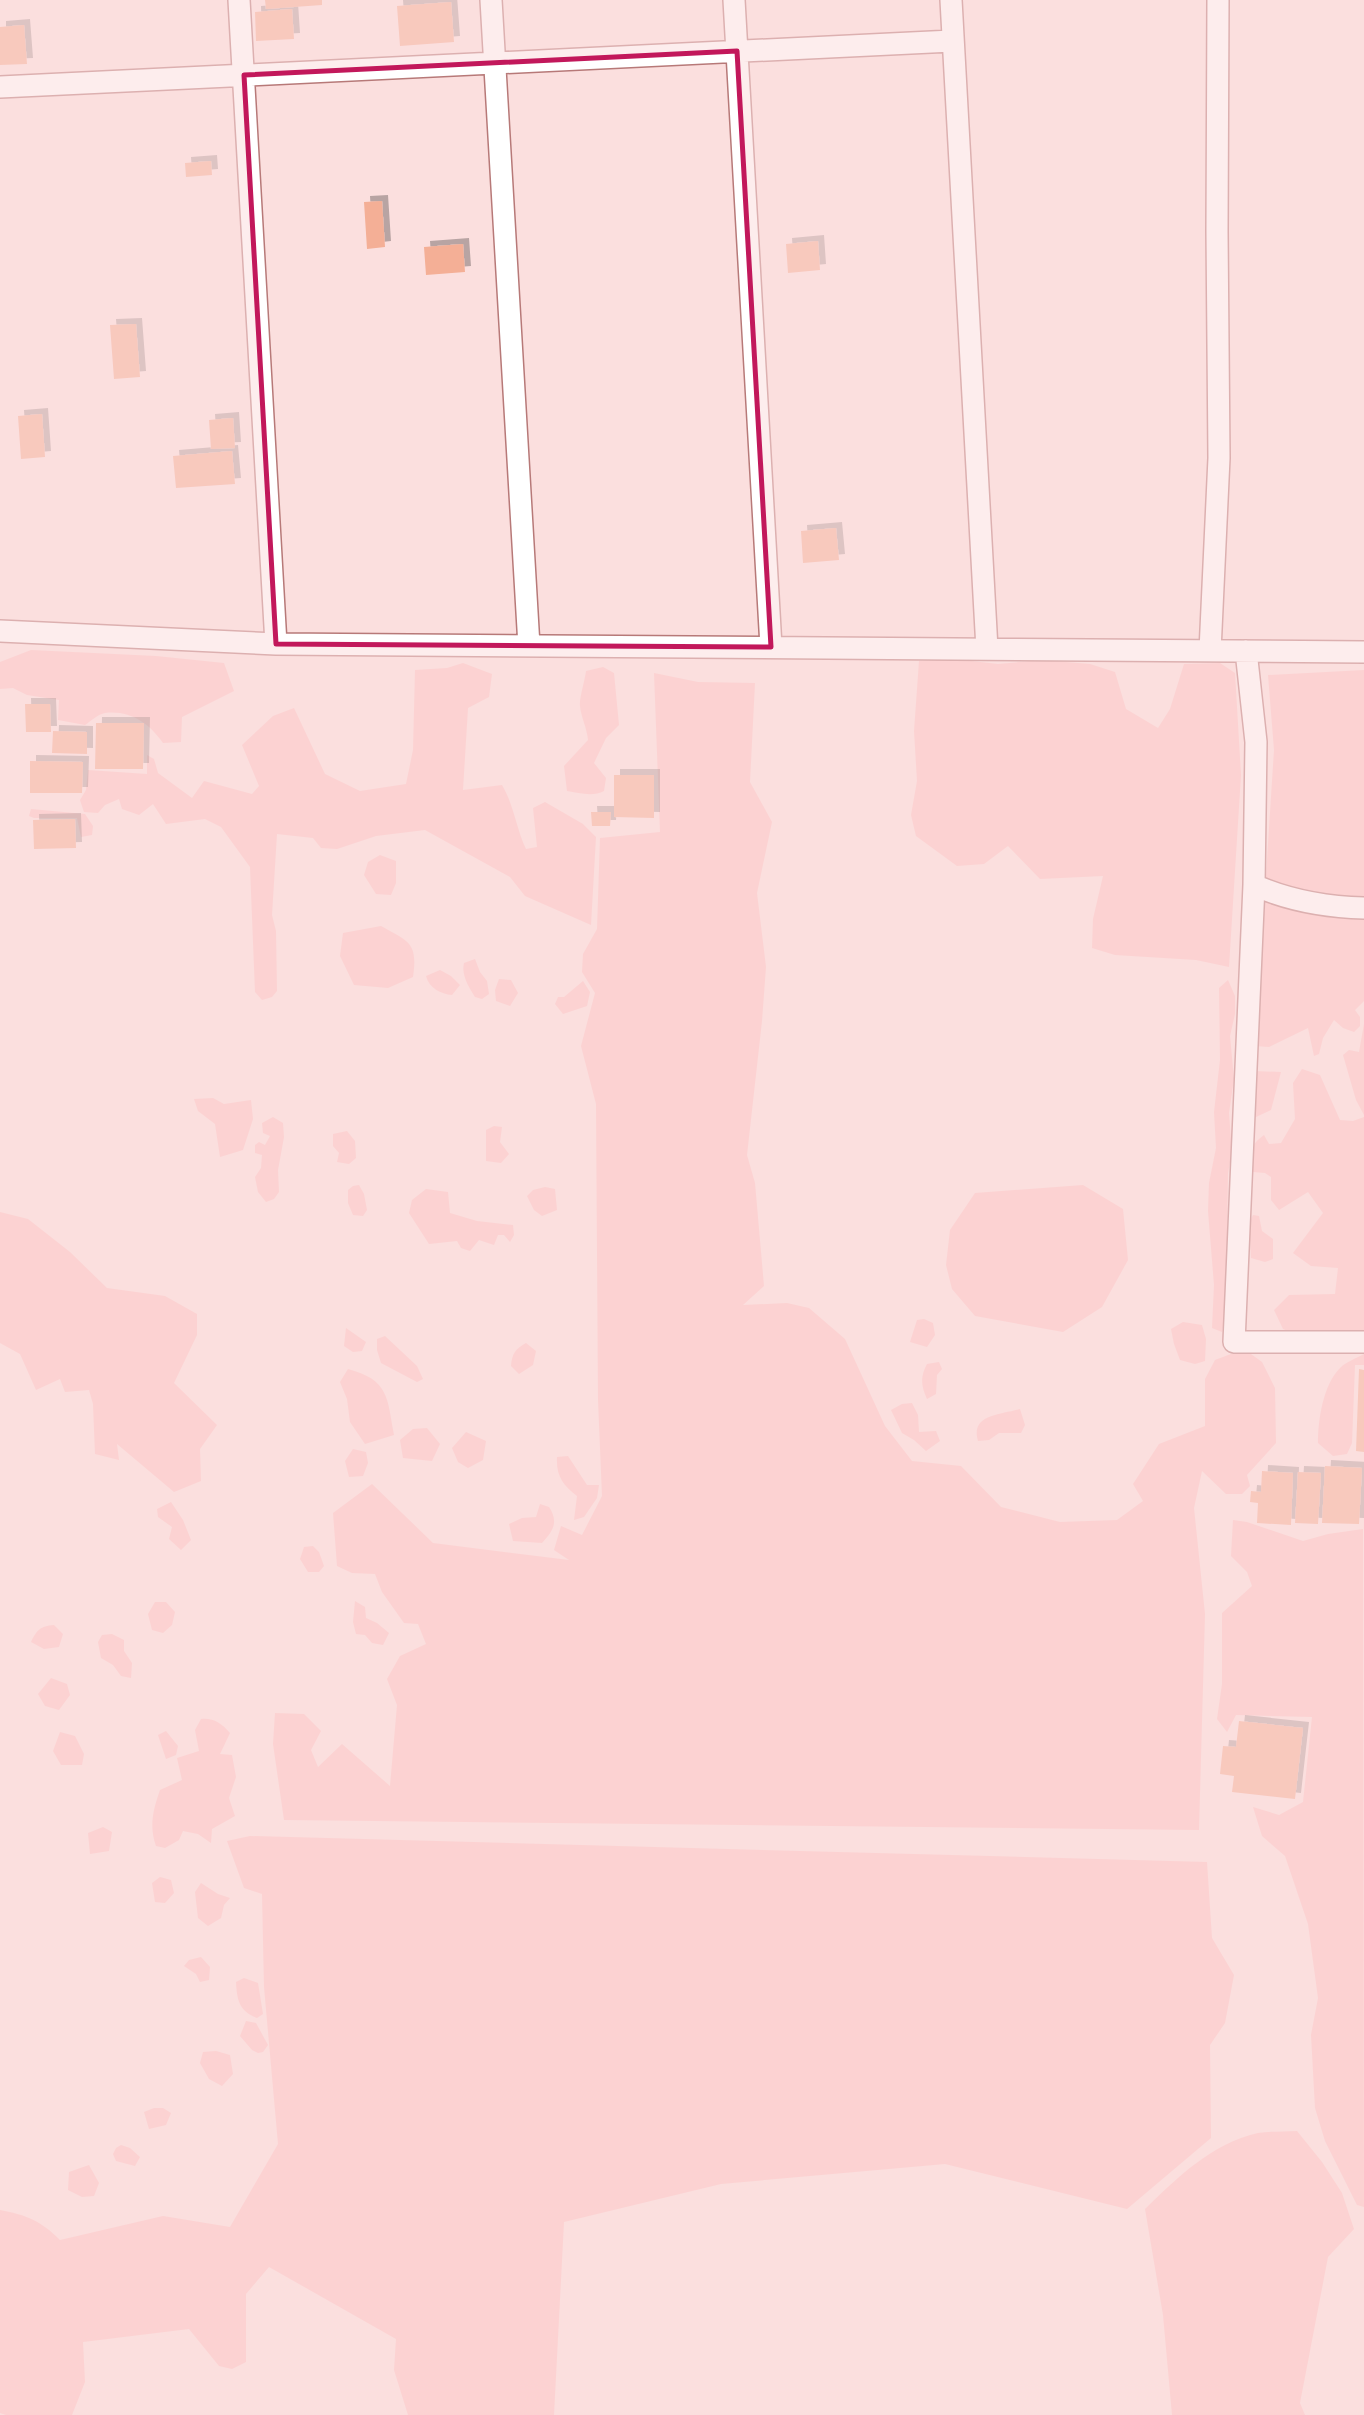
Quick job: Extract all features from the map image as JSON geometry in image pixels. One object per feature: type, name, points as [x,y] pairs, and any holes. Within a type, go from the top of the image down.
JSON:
[{"type":"street","points":[[239,0],[276,643]]},
{"type":"street","points":[[491,0],[529,646]]},
{"type":"street","points":[[734,0],[771,647]]},
{"type":"street","points":[[951,0],[987,649]]},
{"type":"street","points":[[1210,651],[1219,458],[1216,231],[1218,0]]},
{"type":"street","points":[[0,87],[953,41]]},
{"type":"street","points":[[0,631],[276,643],[1364,652]]},
{"type":"street","points":[[1246,651],[1256,743],[1254,885],[1234,1342],[1364,1342]]},
{"type":"street","points":[[1254,885],[1280,896],[1333,907],[1364,908]]},
{"type":"highlighted area","points":[[737,51],[771,647],[276,644],[244,75]]},
{"type":"shaded area","points":[[31,650],[156,656],[224,663],[234,691],[182,717],[181,742],[163,743],[152,729],[131,716],[105,713],[85,725],[58,720],[59,700],[27,695],[13,688],[0,689],[0,662]]},
{"type":"shaded area","points":[[954,659],[998,664],[1042,660],[1090,664],[1115,672],[1126,709],[1158,728],[1170,709],[1184,664],[1220,663],[1235,673],[1241,775],[1229,967],[1196,960],[1115,955],[1092,948],[1093,919],[1103,876],[1040,879],[1008,846],[984,864],[957,866],[916,836],[911,815],[917,781],[914,731],[919,661]]},
{"type":"shaded area","points":[[463,663],[492,674],[489,697],[468,708],[463,790],[502,785],[526,849],[537,847],[533,808],[545,802],[583,824],[596,837],[591,925],[525,896],[510,877],[425,830],[376,836],[337,849],[321,848],[313,838],[277,834],[272,915],[276,931],[277,991],[272,997],[262,1000],[255,992],[250,867],[221,827],[205,819],[166,824],[153,804],[139,815],[122,809],[119,799],[105,805],[98,813],[84,812],[80,800],[86,790],[88,770],[147,774],[147,755],[154,759],[158,773],[192,798],[204,781],[252,794],[259,786],[242,745],[273,716],[294,708],[325,774],[360,791],[406,784],[413,750],[415,670],[447,668]]},
{"type":"shaded area","points":[[603,667],[614,673],[619,725],[606,738],[594,763],[606,778],[604,791],[591,794],[567,791],[564,766],[588,740],[580,706],[586,671]]},
{"type":"shaded area","points":[[1364,670],[1364,1001],[1355,1010],[1360,1017],[1360,1026],[1354,1032],[1343,1028],[1334,1020],[1323,1038],[1319,1054],[1314,1056],[1308,1028],[1269,1047],[1255,1046],[1274,750],[1268,675]]},
{"type":"shaded area","points":[[654,673],[698,682],[755,683],[750,782],[772,822],[757,893],[766,967],[747,1155],[755,1183],[764,1286],[743,1305],[787,1303],[809,1308],[845,1339],[885,1426],[912,1461],[961,1466],[1001,1507],[1060,1522],[1117,1520],[1143,1501],[1133,1484],[1159,1444],[1205,1426],[1205,1379],[1215,1360],[1244,1349],[1262,1362],[1275,1388],[1276,1443],[1247,1475],[1250,1486],[1242,1494],[1226,1494],[1202,1471],[1194,1508],[1205,1614],[1199,1830],[284,1820],[273,1744],[275,1713],[304,1714],[321,1731],[311,1750],[318,1767],[342,1744],[390,1786],[397,1705],[387,1679],[400,1656],[426,1644],[418,1624],[404,1623],[382,1592],[375,1574],[352,1573],[337,1566],[333,1513],[372,1484],[433,1543],[569,1560],[554,1550],[561,1526],[582,1535],[602,1496],[598,1400],[596,1104],[581,1046],[595,993],[582,972],[583,954],[597,929],[600,838],[660,832]]},
{"type":"shaded area","points":[[31,809],[85,814],[93,826],[92,835],[81,837],[77,818],[34,818],[29,816]]},
{"type":"shaded area","points":[[380,855],[396,861],[396,883],[391,895],[376,894],[364,875],[368,862]]},
{"type":"shaded area","points":[[381,926],[409,944],[414,957],[413,977],[388,988],[354,985],[340,956],[343,933]]},
{"type":"shaded area","points":[[475,959],[487,981],[489,994],[482,999],[475,997],[464,972],[464,963]]},
{"type":"shaded area","points":[[440,970],[460,985],[452,995],[436,990],[426,976]]},
{"type":"shaded area","points":[[499,979],[511,980],[518,993],[510,1006],[496,1001],[495,990]]},
{"type":"shaded area","points":[[1228,980],[1235,996],[1235,1014],[1230,1036],[1234,1079],[1229,1113],[1232,1152],[1228,1173],[1226,1307],[1222,1332],[1212,1328],[1214,1285],[1208,1211],[1209,1183],[1216,1148],[1214,1112],[1220,1060],[1219,988]]},
{"type":"shaded area","points":[[583,981],[590,992],[587,1006],[563,1014],[555,1004],[558,997],[564,997]]},
{"type":"shaded area","points":[[1364,1024],[1364,1115],[1356,1100],[1343,1055],[1349,1050],[1359,1052]]},
{"type":"shaded area","points":[[1302,1069],[1320,1075],[1340,1120],[1353,1121],[1364,1117],[1364,1342],[1295,1334],[1283,1329],[1274,1310],[1289,1295],[1335,1294],[1338,1268],[1311,1266],[1293,1253],[1323,1213],[1308,1192],[1279,1210],[1271,1200],[1271,1177],[1265,1173],[1253,1172],[1251,1151],[1255,1143],[1264,1135],[1269,1144],[1281,1143],[1295,1119],[1293,1083]]},
{"type":"shaded area","points":[[1253,1071],[1281,1072],[1271,1110],[1256,1117],[1248,1109]]},
{"type":"shaded area","points":[[213,1098],[224,1104],[251,1100],[253,1119],[243,1150],[220,1157],[215,1124],[198,1111],[194,1099]]},
{"type":"shaded area","points":[[273,1117],[283,1123],[284,1137],[278,1170],[279,1192],[274,1199],[266,1202],[258,1192],[255,1177],[261,1168],[262,1155],[255,1153],[255,1145],[259,1142],[265,1145],[270,1136],[263,1133],[262,1123]]},
{"type":"shaded area","points":[[494,1126],[502,1127],[500,1142],[509,1154],[501,1163],[486,1161],[486,1130]]},
{"type":"shaded area","points":[[347,1131],[355,1141],[356,1158],[349,1164],[337,1162],[339,1153],[333,1146],[333,1134]]},
{"type":"shaded area","points":[[359,1185],[367,1210],[363,1216],[353,1215],[348,1203],[348,1190]]},
{"type":"shaded area","points":[[1083,1185],[1123,1209],[1128,1260],[1102,1307],[1063,1332],[975,1316],[952,1289],[946,1265],[950,1230],[975,1193]]},
{"type":"shaded area","points":[[545,1187],[555,1189],[557,1210],[542,1216],[534,1210],[527,1196],[533,1190]]},
{"type":"shaded area","points":[[426,1189],[448,1192],[450,1213],[477,1221],[513,1225],[514,1235],[510,1242],[504,1235],[498,1235],[494,1245],[479,1240],[470,1251],[461,1248],[457,1241],[429,1244],[409,1213],[412,1200]]},
{"type":"shaded area","points":[[0,1212],[28,1219],[70,1252],[107,1288],[165,1296],[197,1314],[197,1335],[174,1383],[217,1425],[200,1449],[201,1481],[174,1492],[117,1444],[119,1460],[95,1454],[93,1404],[89,1390],[65,1392],[60,1379],[36,1390],[20,1354],[0,1343]]},
{"type":"shaded area","points":[[1253,1215],[1259,1216],[1262,1231],[1273,1239],[1273,1259],[1265,1262],[1251,1258],[1249,1223]]},
{"type":"shaded area","points":[[924,1319],[933,1323],[935,1335],[927,1347],[910,1342],[917,1320]]},
{"type":"shaded area","points":[[1183,1322],[1202,1325],[1206,1339],[1205,1361],[1195,1364],[1180,1360],[1171,1329]]},
{"type":"shaded area","points":[[346,1328],[366,1342],[362,1351],[353,1352],[344,1346]]},
{"type":"shaded area","points":[[385,1336],[417,1366],[423,1379],[417,1382],[381,1363],[377,1339]]},
{"type":"shaded area","points":[[526,1343],[536,1351],[533,1365],[519,1374],[511,1366],[512,1358]]},
{"type":"shaded area","points":[[1364,1354],[1364,1365],[1355,1365],[1352,1443],[1347,1454],[1333,1456],[1318,1443],[1320,1414],[1326,1393],[1340,1368]]},
{"type":"shaded area","points":[[939,1362],[942,1369],[937,1375],[936,1394],[927,1399],[923,1373],[927,1364]]},
{"type":"shaded area","points":[[348,1369],[371,1379],[384,1392],[394,1435],[365,1444],[350,1422],[347,1399],[340,1382]]},
{"type":"shaded area","points":[[912,1403],[918,1415],[919,1432],[936,1431],[940,1441],[926,1451],[902,1433],[891,1410],[902,1404]]},
{"type":"shaded area","points":[[1020,1409],[1025,1425],[1021,1433],[999,1433],[989,1440],[978,1441],[977,1432],[983,1421]]},
{"type":"shaded area","points":[[427,1428],[440,1444],[432,1461],[403,1458],[400,1440],[413,1429]]},
{"type":"shaded area","points":[[466,1432],[486,1441],[483,1460],[468,1468],[458,1462],[452,1448]]},
{"type":"shaded area","points":[[353,1449],[366,1452],[368,1463],[363,1476],[349,1477],[345,1461]]},
{"type":"shaded area","points":[[568,1456],[587,1485],[599,1485],[597,1498],[584,1517],[574,1520],[577,1496],[561,1480],[557,1464],[557,1457]]},
{"type":"shaded area","points":[[171,1502],[183,1520],[191,1540],[181,1550],[169,1539],[172,1527],[158,1517],[157,1509]]},
{"type":"shaded area","points":[[540,1504],[549,1507],[554,1517],[549,1534],[542,1543],[513,1541],[509,1524],[522,1518],[536,1517]]},
{"type":"shaded area","points":[[1233,1520],[1247,1522],[1303,1541],[1363,1529],[1364,2207],[1357,2205],[1325,2141],[1315,2108],[1311,2035],[1318,1998],[1308,1924],[1285,1856],[1262,1836],[1253,1807],[1279,1815],[1303,1802],[1312,1717],[1236,1715],[1227,1732],[1217,1719],[1222,1684],[1222,1613],[1252,1586],[1247,1572],[1231,1556]]},
{"type":"shaded area","points":[[313,1546],[319,1552],[324,1566],[319,1572],[308,1572],[300,1559],[304,1547]]},
{"type":"shaded area","points":[[355,1601],[365,1607],[366,1618],[389,1633],[383,1645],[372,1643],[365,1635],[356,1634],[353,1622]]},
{"type":"shaded area","points":[[155,1602],[166,1602],[175,1612],[172,1625],[163,1633],[152,1630],[148,1614]]},
{"type":"shaded area","points":[[54,1625],[63,1634],[59,1647],[44,1649],[31,1642],[40,1629]]},
{"type":"shaded area","points":[[112,1634],[124,1640],[124,1651],[132,1663],[131,1678],[121,1676],[113,1665],[101,1658],[98,1642],[102,1635]]},
{"type":"shaded area","points":[[51,1678],[67,1684],[70,1695],[59,1710],[45,1706],[38,1694]]},
{"type":"shaded area","points":[[201,1719],[217,1722],[230,1733],[220,1754],[232,1755],[236,1777],[229,1798],[235,1816],[212,1829],[211,1843],[198,1834],[183,1831],[179,1840],[165,1848],[156,1846],[153,1832],[155,1804],[160,1790],[182,1780],[177,1758],[199,1751],[195,1730]]},
{"type":"shaded area","points":[[166,1731],[178,1746],[176,1755],[166,1759],[158,1735]]},
{"type":"shaded area","points":[[60,1732],[75,1736],[84,1754],[82,1765],[61,1765],[53,1751]]},
{"type":"shaded area","points":[[103,1827],[112,1832],[109,1851],[90,1854],[88,1833]]},
{"type":"shaded area","points":[[250,1836],[1207,1862],[1212,1938],[1234,1975],[1225,2023],[1210,2045],[1211,2138],[1127,2209],[945,2164],[721,2184],[564,2222],[554,2415],[408,2415],[394,2370],[396,2339],[269,2267],[246,2294],[246,2362],[232,2369],[219,2366],[189,2329],[83,2342],[85,2382],[72,2415],[0,2413],[0,2210],[33,2220],[60,2240],[163,2216],[230,2227],[278,2144],[264,1987],[262,1894],[244,1888],[227,1841]]},
{"type":"shaded area","points":[[160,1877],[171,1880],[174,1893],[165,1903],[155,1902],[152,1883]]},
{"type":"shaded area","points":[[201,1883],[230,1898],[224,1905],[221,1918],[208,1926],[198,1918],[195,1892]]},
{"type":"shaded area","points":[[201,1957],[210,1967],[209,1980],[200,1982],[196,1974],[184,1966],[189,1960]]},
{"type":"shaded area","points":[[244,1978],[258,1983],[263,2014],[257,2018],[246,2012],[238,1999],[236,1982]]},
{"type":"shaded area","points":[[246,2021],[256,2023],[268,2045],[263,2052],[252,2050],[240,2036]]},
{"type":"shaded area","points":[[216,2051],[230,2055],[233,2074],[222,2086],[209,2079],[200,2063],[203,2052]]},
{"type":"shaded area","points":[[163,2108],[171,2113],[166,2125],[149,2129],[144,2112]]},
{"type":"shaded area","points":[[1297,2131],[1342,2193],[1354,2229],[1328,2257],[1300,2403],[1305,2415],[1172,2415],[1163,2315],[1145,2209],[1196,2163],[1225,2145],[1258,2133]]},
{"type":"shaded area","points":[[121,2145],[130,2148],[140,2157],[135,2166],[116,2161],[113,2154]]},
{"type":"shaded area","points":[[89,2165],[99,2183],[94,2196],[82,2197],[68,2190],[69,2172]]},
{"type":"building","points":[[265,0],[322,0],[322,5],[266,9]]},
{"type":"building","points":[[451,2],[454,42],[400,46],[397,6]]},
{"type":"building","points":[[292,9],[294,39],[256,41],[255,12]]},
{"type":"building","points":[[24,25],[27,64],[0,65],[0,27]]},
{"type":"building","points":[[211,161],[212,175],[186,177],[185,163]]},
{"type":"building","points":[[382,201],[385,247],[367,249],[364,202]]},
{"type":"building","points":[[818,241],[820,270],[788,273],[786,244]]},
{"type":"building","points":[[463,244],[465,272],[426,275],[424,247]]},
{"type":"building","points":[[136,324],[140,377],[114,379],[110,325]]},
{"type":"building","points":[[42,414],[45,457],[21,459],[18,416]]},
{"type":"building","points":[[233,418],[235,448],[211,449],[209,420]]},
{"type":"building","points":[[232,451],[235,484],[176,488],[173,456]]},
{"type":"building","points":[[836,528],[839,560],[803,563],[801,531]]},
{"type":"building","points":[[25,704],[50,704],[51,732],[26,732]]},
{"type":"building","points":[[96,723],[144,723],[143,769],[95,769]]},
{"type":"building","points":[[53,731],[87,732],[87,754],[52,753]]},
{"type":"building","points":[[30,761],[83,762],[82,793],[30,793]]},
{"type":"building","points":[[614,775],[654,775],[654,818],[614,817]]},
{"type":"building","points":[[591,812],[611,812],[610,826],[592,826]]},
{"type":"building","points":[[75,819],[76,848],[34,849],[33,820]]},
{"type":"building","points":[[1359,1369],[1364,1370],[1364,1452],[1356,1451]]},
{"type":"building","points":[[1325,1466],[1362,1468],[1359,1524],[1322,1523]]},
{"type":"building","points":[[1262,1471],[1293,1473],[1291,1525],[1257,1523],[1258,1503],[1250,1502],[1251,1491],[1261,1492]]},
{"type":"building","points":[[1298,1472],[1321,1473],[1318,1524],[1295,1523]]},
{"type":"building","points":[[1239,1721],[1303,1728],[1295,1799],[1232,1792],[1234,1776],[1220,1774],[1223,1746],[1236,1747]]}]
